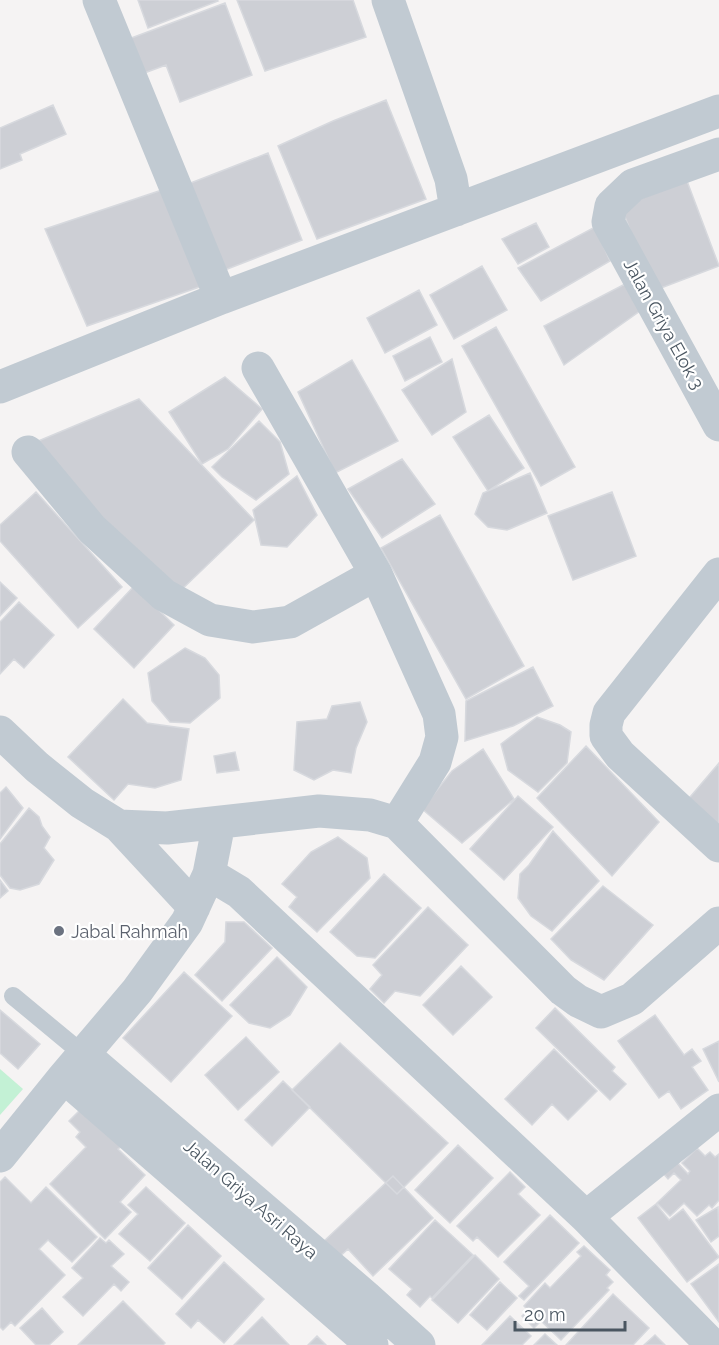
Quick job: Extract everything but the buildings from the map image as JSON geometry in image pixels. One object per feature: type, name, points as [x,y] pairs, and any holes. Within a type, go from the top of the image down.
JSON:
[{"type":"street","points":[[99,0],[221,298]]},
{"type":"street","points":[[388,0],[451,179],[456,210]]},
{"type":"street","points":[[0,387],[221,298],[719,111]]},
{"type":"street","name":"Jalan Griya Elok 3","points":[[719,154],[633,185],[611,206],[608,222],[719,425]]},
{"type":"street","points":[[258,368],[376,574],[439,714],[442,737],[435,762],[397,823]]},
{"type":"street","points":[[28,452],[100,536],[164,595],[210,620],[253,627],[290,622],[376,574]]},
{"type":"street","points":[[719,574],[609,713],[606,736],[620,755],[719,846]]},
{"type":"street","points":[[0,732],[37,767],[82,803],[119,826],[194,907]]},
{"type":"street","points":[[119,826],[167,828],[319,811],[370,815],[397,823],[563,990],[578,1001],[601,1012],[632,999],[719,923]]},
{"type":"street","points":[[0,1156],[73,1065],[137,991],[187,922],[209,874],[219,823]]},
{"type":"street","points":[[209,874],[239,892],[586,1217],[712,1345]]},
{"type":"street","name":"Jalan Griya Asri Raya","points":[[73,1065],[356,1309],[419,1345]]},
{"type":"street","points":[[586,1217],[719,1110]]},
{"type":"street","name":"Jalan Griya Asri Raya","points":[[356,1309],[372,1345]]},
{"type":"lane","points":[[13,996],[73,1065]]},
{"type":"green space","points":[[0,1069],[23,1089],[0,1115]]},
{"type":"place","name":"Jabal Rahmah","points":[[59,931]]}]
